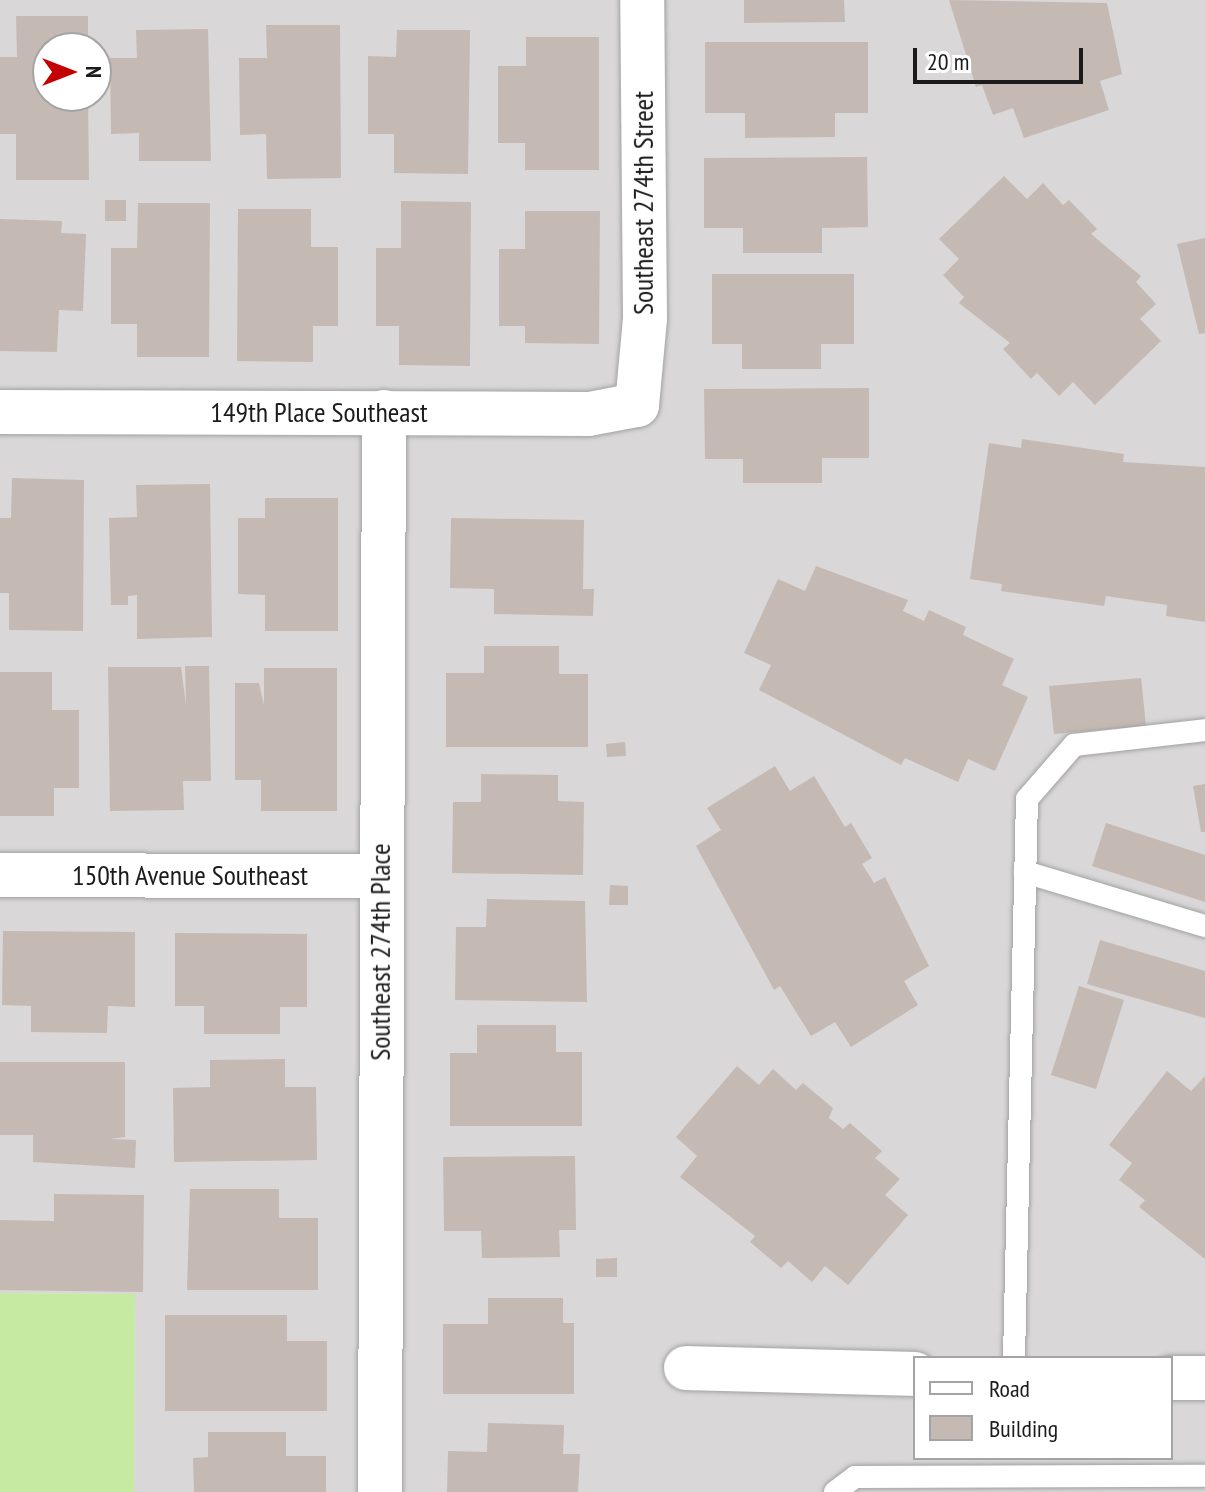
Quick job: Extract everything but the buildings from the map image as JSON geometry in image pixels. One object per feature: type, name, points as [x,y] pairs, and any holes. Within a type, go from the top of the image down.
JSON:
[{"type":"street","name":"Southeast 274th Street","points":[[637,405],[645,319],[642,0]]},
{"type":"street","name":"149th Place Southeast","points":[[0,412],[589,414],[637,405]]},
{"type":"street","name":"Southeast 274th Place","points":[[380,1492],[384,412]]},
{"type":"street","name":"150th Avenue Southeast","points":[[0,875],[380,876]]},
{"type":"street","points":[[686,1368],[913,1374]]},
{"type":"street","points":[[1173,1378],[1205,1378]]},
{"type":"lane","points":[[1014,1356],[1027,799],[1074,745],[1205,730]]},
{"type":"lane","points":[[1025,872],[1205,926]]},
{"type":"lane","points":[[835,1492],[855,1477],[1205,1476]]},
{"type":"shaded area","points":[[0,0],[1205,0],[1205,1492],[134,1492],[135,1294],[0,1293]]},
{"type":"green space","points":[[0,1293],[135,1294],[134,1492],[0,1492]]}]
